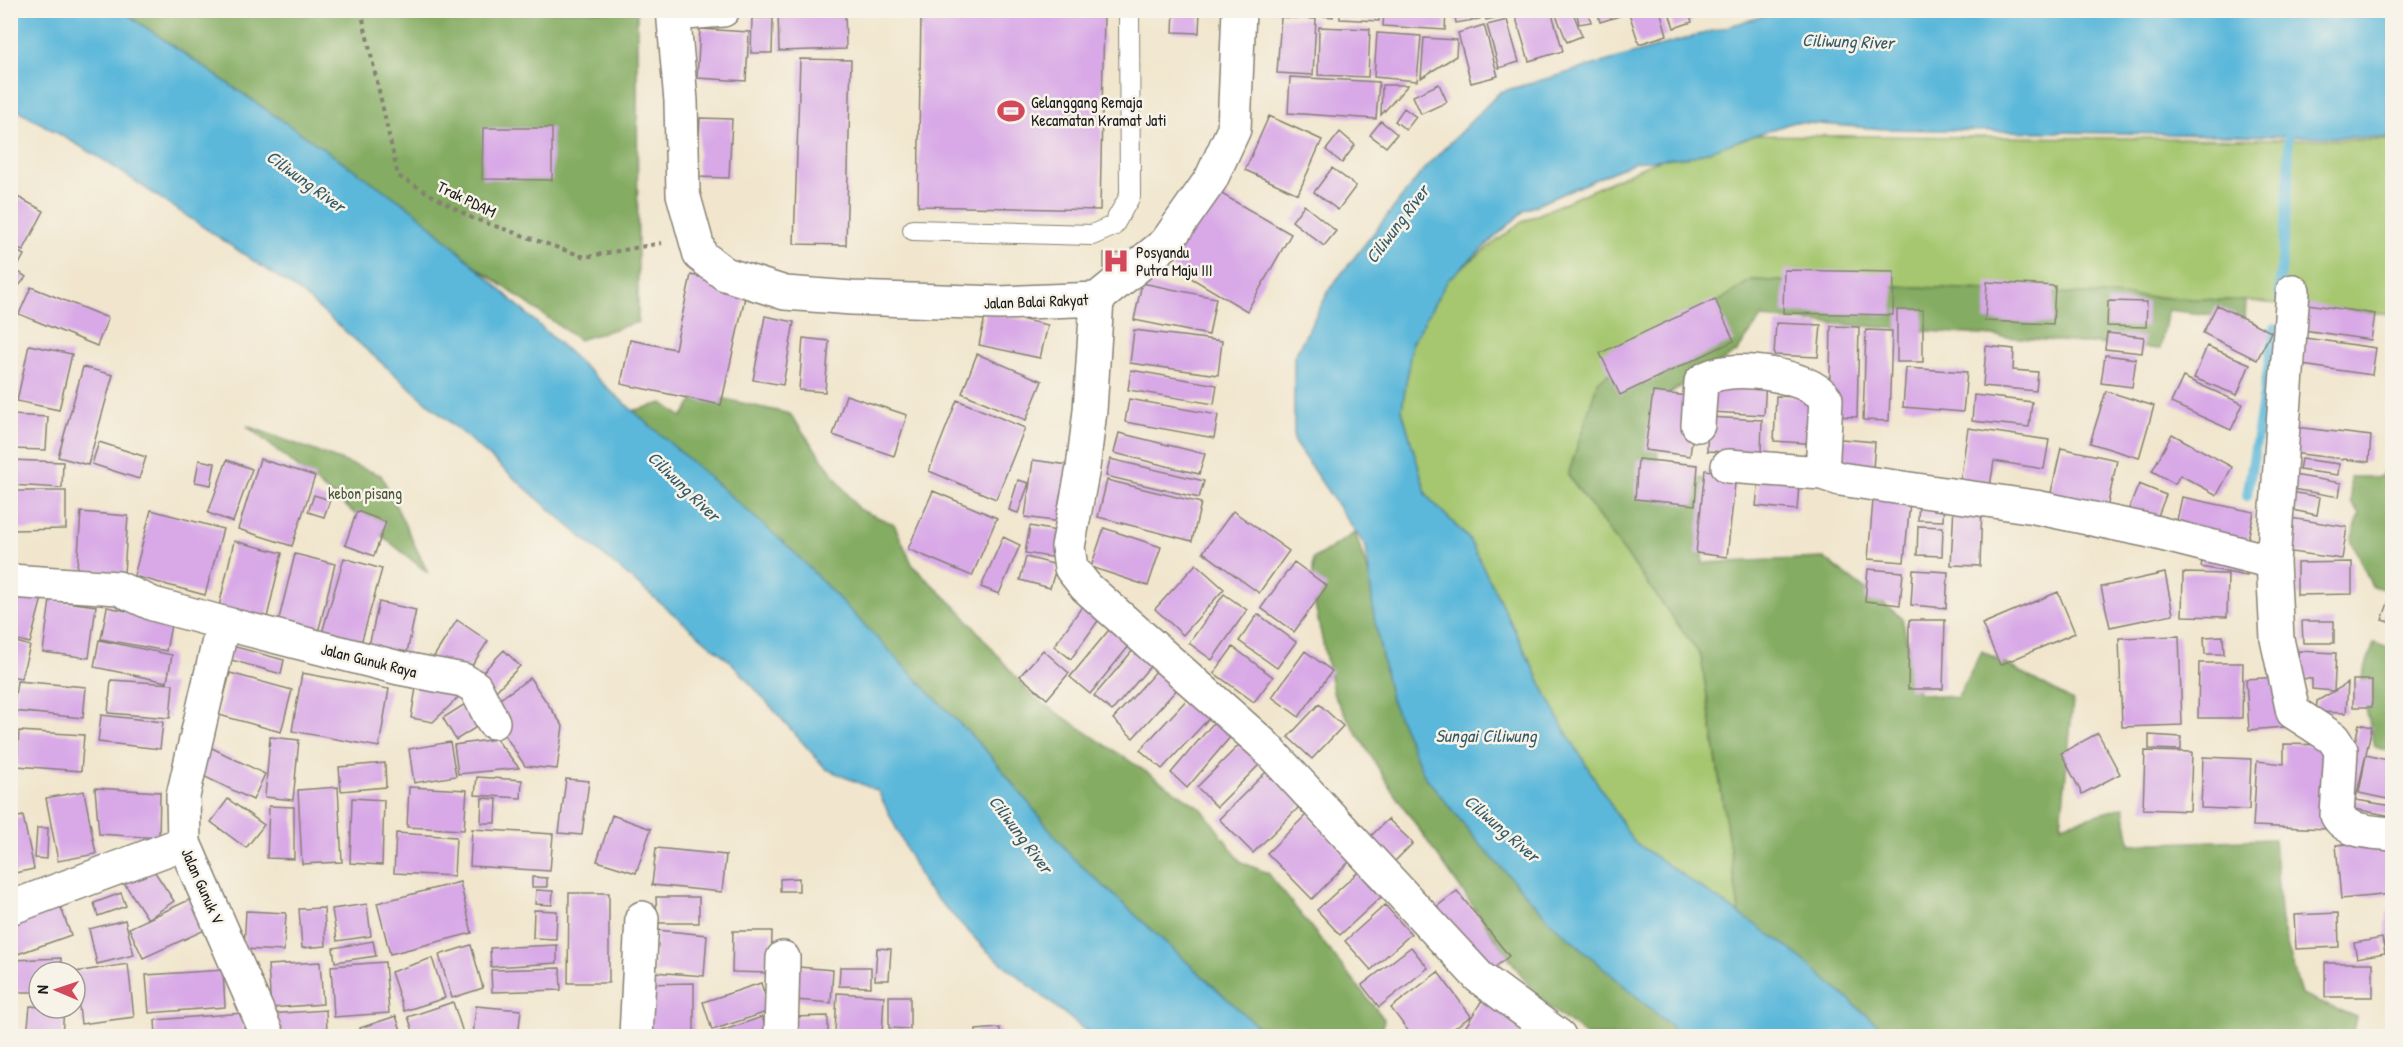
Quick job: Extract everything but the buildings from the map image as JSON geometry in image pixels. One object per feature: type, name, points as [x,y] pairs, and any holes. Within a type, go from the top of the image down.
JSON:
[{"type":"street","points":[[673,12],[723,10]]},
{"type":"street","name":"Jalan Balai Rakyat","points":[[673,12],[681,101],[683,194],[700,255],[725,273],[785,293],[934,302],[1074,302],[1097,299],[1166,243],[1211,179],[1234,129],[1239,10]]},
{"type":"street","points":[[2293,291],[2274,562],[2277,639],[2294,712],[2333,738],[2342,750],[2337,815],[2341,822],[2350,828],[2392,834]]},
{"type":"street","points":[[1097,299],[1090,411],[1083,468],[1068,547],[1071,568],[1086,587],[1263,744],[1479,977],[1559,1036]]},
{"type":"street","points":[[1698,424],[1701,382],[1714,373],[1760,372],[1818,389],[1826,399],[1822,473]]},
{"type":"street","points":[[1728,466],[1822,473],[1840,479],[2035,507],[2146,530],[2274,562]]},
{"type":"street","name":"Jalan Gunuk Raya","points":[[10,581],[118,588],[153,603],[223,623],[399,668],[463,680],[475,687],[493,722]]},
{"type":"street","name":"Jalan Gunuk V","points":[[223,623],[183,796],[184,843],[268,1036]]},
{"type":"street","points":[[10,908],[184,843]]},
{"type":"street","points":[[636,1036],[642,918]]},
{"type":"street","points":[[782,1036],[783,958]]},
{"type":"lane","points":[[913,230],[1092,235],[1113,226],[1130,196],[1128,10]]},
{"type":"path","name":"Trak PDAM","points":[[361,10],[398,176],[472,218],[585,257],[694,237]]},
{"type":"green space","points":[[110,11],[637,11],[638,322],[579,340],[329,162]]},
{"type":"green space","points":[[1713,135],[2392,140],[2392,314],[2246,301],[1751,280],[1568,475],[1701,656],[1753,1003],[1548,769],[1398,436],[1391,321],[1522,222]]},
{"type":"green space","points":[[1751,280],[2246,301],[2245,319],[2168,310],[2160,349],[1761,318],[1736,353],[1652,404],[1659,467],[1707,480],[1703,563],[1824,558],[1902,618],[1918,693],[1957,698],[1982,651],[2073,701],[2061,825],[2124,807],[2130,844],[2274,839],[2281,922],[2301,995],[2356,1017],[2352,1036],[1801,1036],[1753,1003],[1701,656],[1568,475],[1598,381]]},
{"type":"green space","points":[[699,393],[790,414],[858,509],[894,524],[913,566],[961,612],[1032,696],[1202,809],[1241,862],[1268,873],[1384,1019],[1381,1036],[1265,1036],[1073,879],[628,412],[663,403],[682,417]]},
{"type":"green space","name":"kebon pisang","points":[[247,426],[381,475],[428,573]]},
{"type":"green space","points":[[2392,460],[2392,591],[2372,586],[2351,540],[2360,514],[2351,503],[2350,477],[2380,477]]},
{"type":"green space","points":[[1355,533],[1442,791],[1689,1036],[1587,1036],[1538,999],[1393,792],[1334,696],[1313,596],[1313,559]]},
{"type":"green space","points":[[2374,643],[2392,649],[2392,752],[2375,747],[2360,682]]},
{"type":"water","name":"Ciliwung River","points":[[11,10],[122,11],[416,212],[614,394],[790,548],[990,755],[1072,857],[1268,1036],[1092,1036],[987,951],[924,885],[878,791],[826,769],[732,663],[591,545],[300,292],[102,159],[11,106]]},
{"type":"water","name":"Sungai Ciliwung","points":[[1785,10],[2392,11],[2392,138],[1883,129],[1794,122],[1694,156],[1635,162],[1525,210],[1448,280],[1412,343],[1402,410],[1427,496],[1469,539],[1563,727],[1633,841],[1788,947],[1891,1036],[1682,1036],[1554,925],[1477,841],[1424,775],[1391,700],[1374,618],[1366,547],[1294,442],[1294,357],[1331,287],[1425,168],[1500,92]]},
{"type":"waterway","points":[[2279,294],[2289,175],[2288,124]]},
{"type":"waterway","points":[[2247,496],[2275,328]]},
{"type":"place","name":"Gelanggang Remaja Kecamatan Kramat Jati","points":[[1011,111]]},
{"type":"place","name":"Posyandu Putra Maju III","points":[[1116,261]]}]
